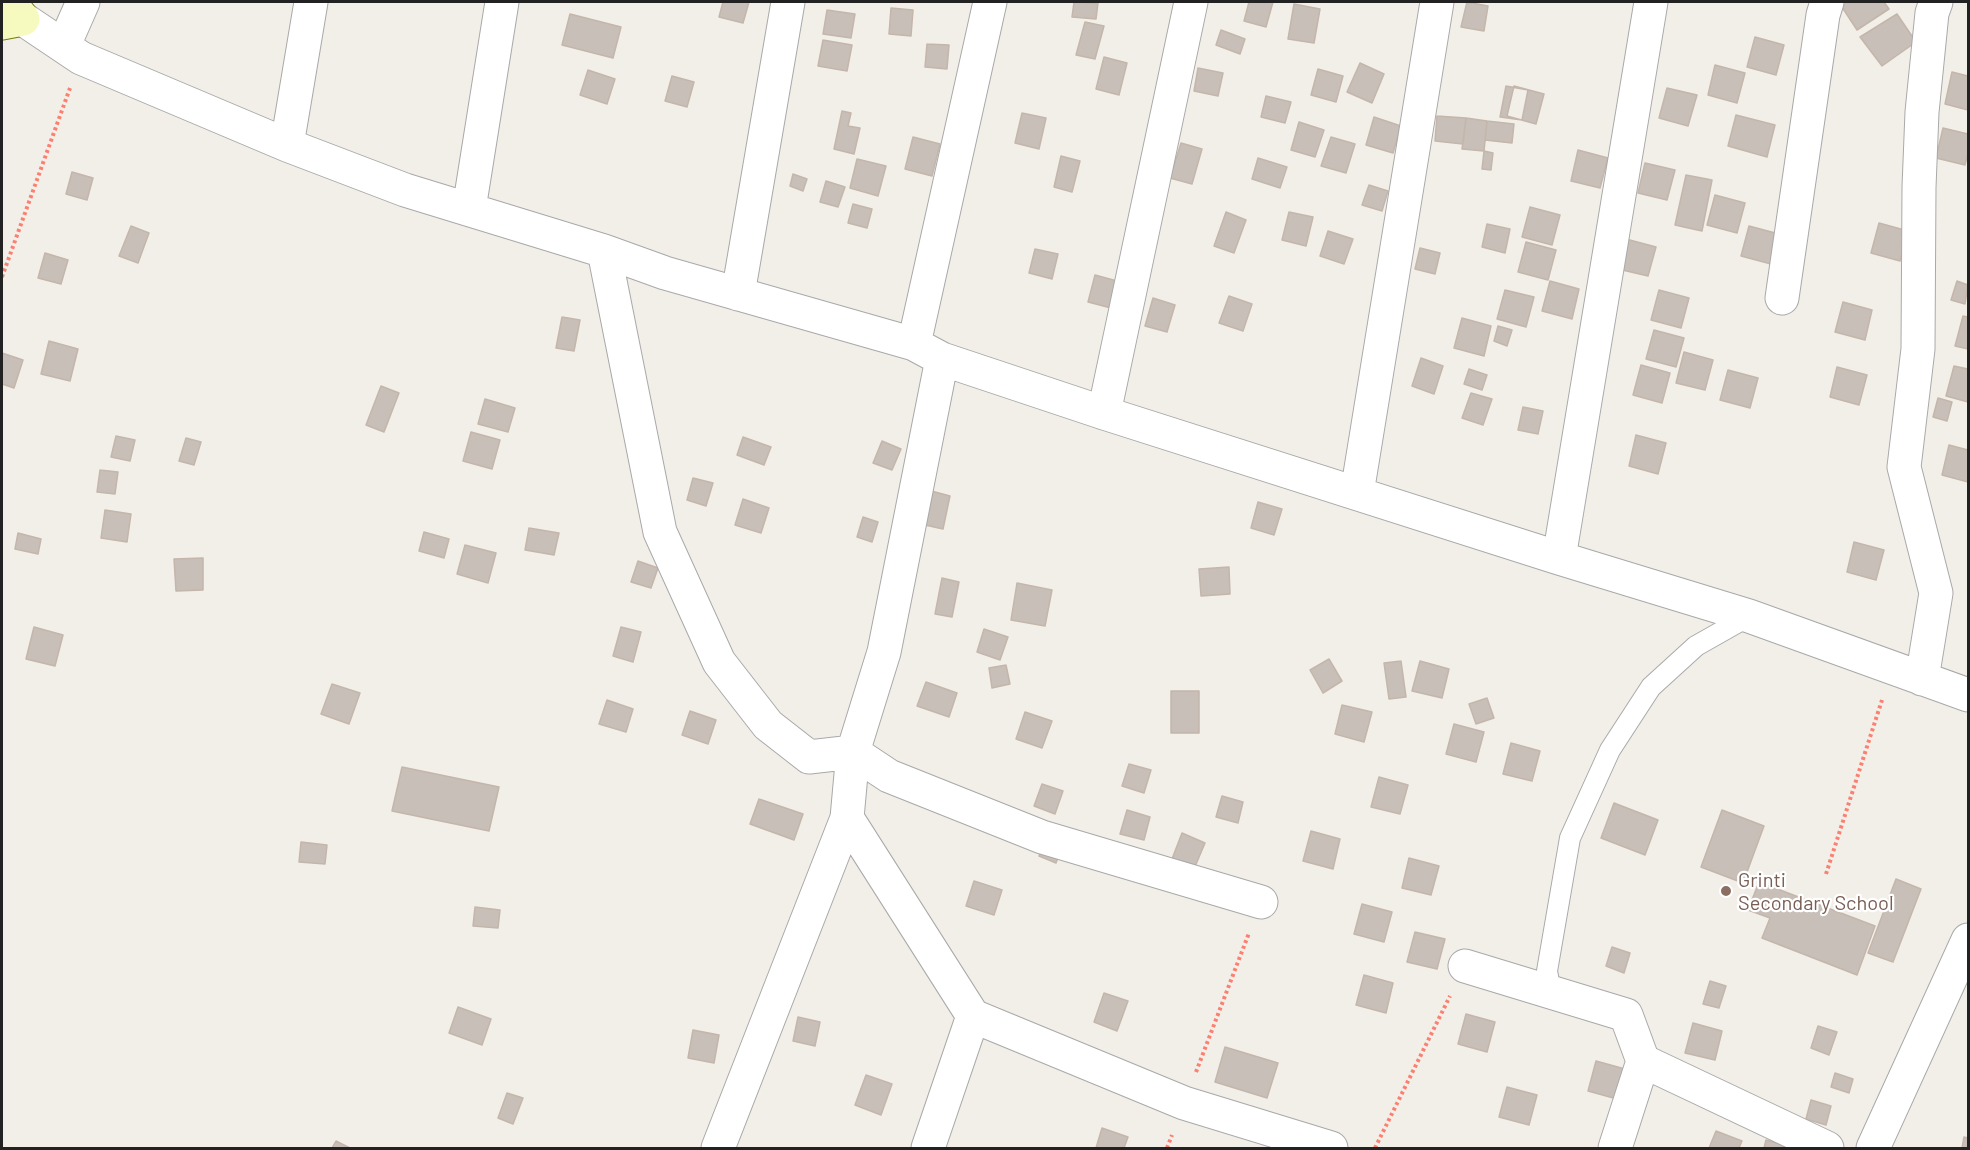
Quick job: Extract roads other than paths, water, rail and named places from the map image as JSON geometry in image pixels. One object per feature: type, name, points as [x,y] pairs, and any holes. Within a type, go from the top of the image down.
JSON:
[{"type":"street","points":[[72,52],[83,2]]},
{"type":"street","points":[[287,145],[311,2]]},
{"type":"street","points":[[469,209],[502,2]]},
{"type":"street","points":[[738,294],[788,2]]},
{"type":"street","points":[[718,1149],[847,818],[853,752],[884,652],[928,352],[990,2]]},
{"type":"street","points":[[1104,413],[1191,2]]},
{"type":"street","points":[[1357,493],[1437,2]]},
{"type":"street","points":[[1559,558],[1651,2]]},
{"type":"street","points":[[1782,298],[1823,15],[1827,2]]},
{"type":"street","points":[[1923,679],[1936,593],[1904,467],[1918,349],[1922,112],[1932,13],[1936,2]]},
{"type":"street","points":[[11,14],[72,52],[287,145],[405,190],[604,251],[665,273],[928,352],[1104,413],[1749,616],[1968,694]]},
{"type":"street","points":[[604,251],[660,532],[719,662],[768,725],[809,757],[853,752],[889,776],[1042,837],[1261,902]]},
{"type":"street","points":[[847,818],[973,1016],[1184,1102],[1331,1149]]},
{"type":"street","points":[[1873,1149],[1968,940]]},
{"type":"street","points":[[1465,966],[1626,1015],[1643,1061],[1614,1149]]},
{"type":"street","points":[[928,1149],[973,1016]]},
{"type":"street","points":[[1643,1061],[1827,1149]]},
{"type":"lane","points":[[1551,992],[1547,971],[1570,838],[1610,750],[1651,687],[1696,646],[1749,616]]},
{"type":"place","name":"Grinti Secondary School","points":[[1726,891]]}]
